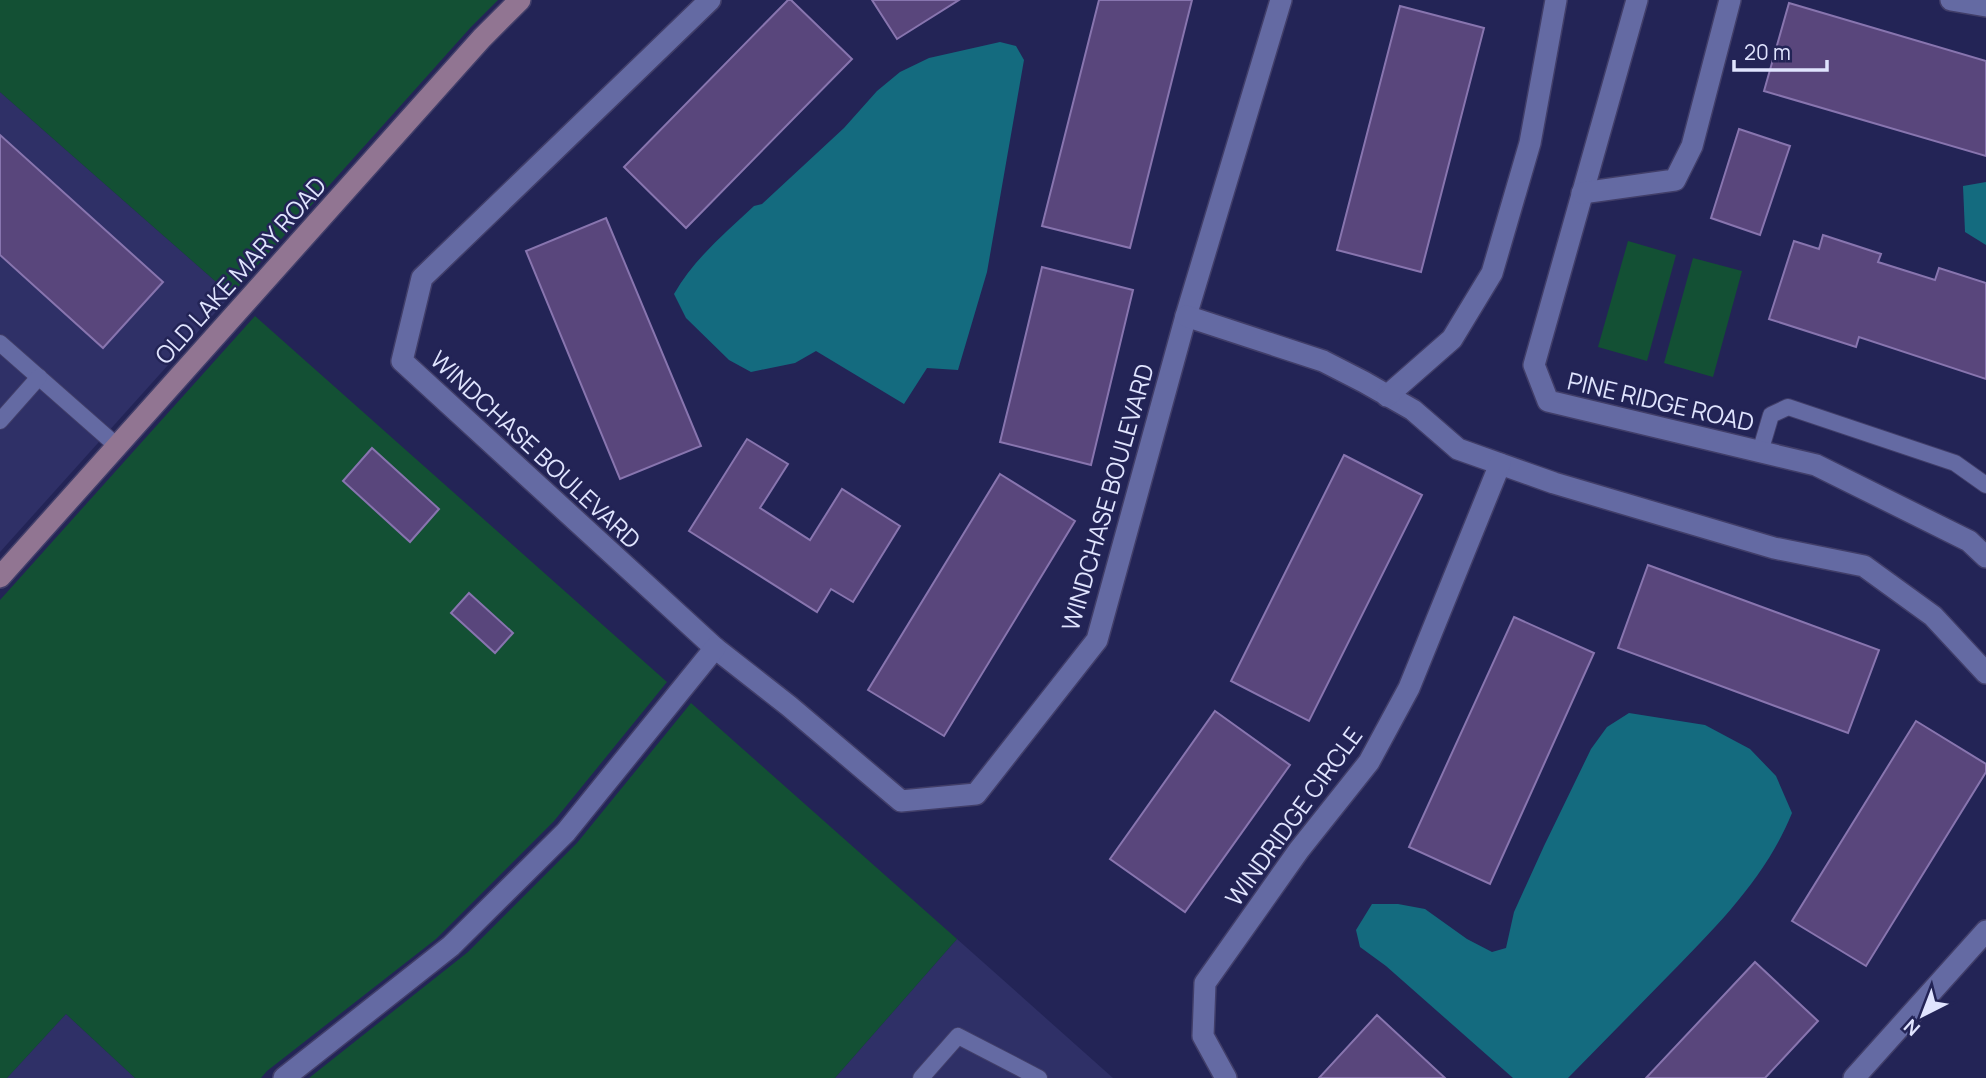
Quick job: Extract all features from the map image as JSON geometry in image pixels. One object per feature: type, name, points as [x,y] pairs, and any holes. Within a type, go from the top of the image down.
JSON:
[{"type":"street","name":"OLD LAKE MARY ROAD","points":[[0,577],[482,38],[520,0]]},
{"type":"street","name":"WINDCHASE BOULEVARD","points":[[710,0],[422,278],[402,360],[715,648],[789,706],[901,801],[976,794],[1097,640],[1186,316],[1281,0]]},
{"type":"street","points":[[1387,396],[1452,339],[1492,273],[1530,143],[1556,0]]},
{"type":"street","name":"PINE RIDGE ROAD","points":[[1637,0],[1534,365],[1548,401],[1816,465],[1969,541],[1986,557]]},
{"type":"street","points":[[1582,193],[1675,180],[1692,146],[1730,0]]},
{"type":"street","points":[[1951,0],[1986,6]]},
{"type":"street","points":[[1186,316],[1324,361],[1413,410],[1458,449],[1554,483],[1774,548],[1864,566],[1933,616],[1986,673]]},
{"type":"street","name":"WINDRIDGE CIRCLE","points":[[1226,1078],[1203,1036],[1205,983],[1299,850],[1369,762],[1409,688],[1500,464]]},
{"type":"street","points":[[284,1078],[452,946],[566,832],[715,648]]},
{"type":"street","points":[[1854,1078],[1986,932]]},
{"type":"lane","points":[[0,343],[117,446]]},
{"type":"lane","points":[[0,421],[39,377]]},
{"type":"lane","points":[[1760,452],[1771,415],[1788,407],[1955,463],[1986,485]]},
{"type":"lane","points":[[922,1078],[958,1036],[1040,1078]]},
{"type":"shaded area","points":[[0,92],[231,295],[0,552]]},
{"type":"shaded area","points":[[957,939],[1113,1078],[835,1078]]},
{"type":"shaded area","points":[[66,1014],[135,1078],[7,1078]]},
{"type":"green space","points":[[0,0],[498,0],[231,295],[0,92]]},
{"type":"green space","points":[[1628,241],[1676,255],[1647,361],[1598,347]]},
{"type":"green space","points":[[1693,258],[1742,271],[1713,377],[1664,363]]},
{"type":"green space","points":[[255,316],[667,682],[554,821],[436,939],[261,1078],[135,1078],[66,1014],[7,1078],[0,1078],[0,600]]},
{"type":"green space","points":[[691,703],[957,939],[835,1078],[309,1078],[468,952],[577,843]]},
{"type":"water","points":[[1000,42],[1016,46],[1024,60],[987,272],[958,370],[927,368],[904,404],[816,351],[795,363],[751,372],[729,360],[686,318],[674,294],[691,269],[732,226],[754,206],[762,204],[844,128],[877,91],[900,72],[929,58]]},
{"type":"water","points":[[1986,182],[1986,245],[1965,232],[1963,186]]},
{"type":"water","points":[[1629,713],[1705,725],[1750,749],[1776,776],[1792,813],[1769,858],[1739,899],[1706,937],[1568,1078],[1513,1078],[1386,966],[1360,947],[1356,930],[1372,904],[1398,904],[1425,909],[1467,939],[1492,952],[1506,948],[1514,912],[1591,749],[1607,727]]},
{"type":"building","points":[[788,0],[852,59],[686,228],[624,167]]},
{"type":"building","points":[[872,0],[959,0],[897,39]]},
{"type":"building","points":[[1099,0],[1192,0],[1130,248],[1042,226]]},
{"type":"building","points":[[1789,3],[1986,61],[1986,156],[1764,91]]},
{"type":"building","points":[[1400,6],[1484,28],[1421,272],[1337,250]]},
{"type":"building","points":[[1739,129],[1790,146],[1760,235],[1711,218]]},
{"type":"building","points":[[0,135],[163,282],[103,348],[0,255]]},
{"type":"building","points":[[606,218],[701,446],[620,479],[526,251]]},
{"type":"building","points":[[1823,235],[1881,254],[1878,262],[1935,280],[1939,268],[1986,283],[1986,379],[1859,337],[1856,347],[1769,319],[1794,241],[1819,249]]},
{"type":"building","points":[[1042,267],[1133,290],[1091,465],[1000,442]]},
{"type":"building","points":[[747,439],[788,464],[760,508],[810,540],[842,489],[900,526],[853,602],[831,589],[817,612],[689,531]]},
{"type":"building","points":[[372,448],[439,509],[410,542],[343,481]]},
{"type":"building","points":[[1344,455],[1422,495],[1309,721],[1231,681]]},
{"type":"building","points":[[1000,474],[1075,521],[944,736],[868,690]]},
{"type":"building","points":[[1648,565],[1879,650],[1848,733],[1618,648]]},
{"type":"building","points":[[469,593],[513,633],[495,653],[451,613]]},
{"type":"building","points":[[1514,617],[1594,653],[1490,884],[1409,847]]},
{"type":"building","points":[[1215,711],[1290,765],[1185,912],[1110,859]]},
{"type":"building","points":[[1916,721],[1986,764],[1986,772],[1866,966],[1792,921]]},
{"type":"building","points":[[1755,962],[1818,1021],[1765,1078],[1646,1078]]},
{"type":"building","points":[[1377,1015],[1445,1078],[1319,1078]]}]
